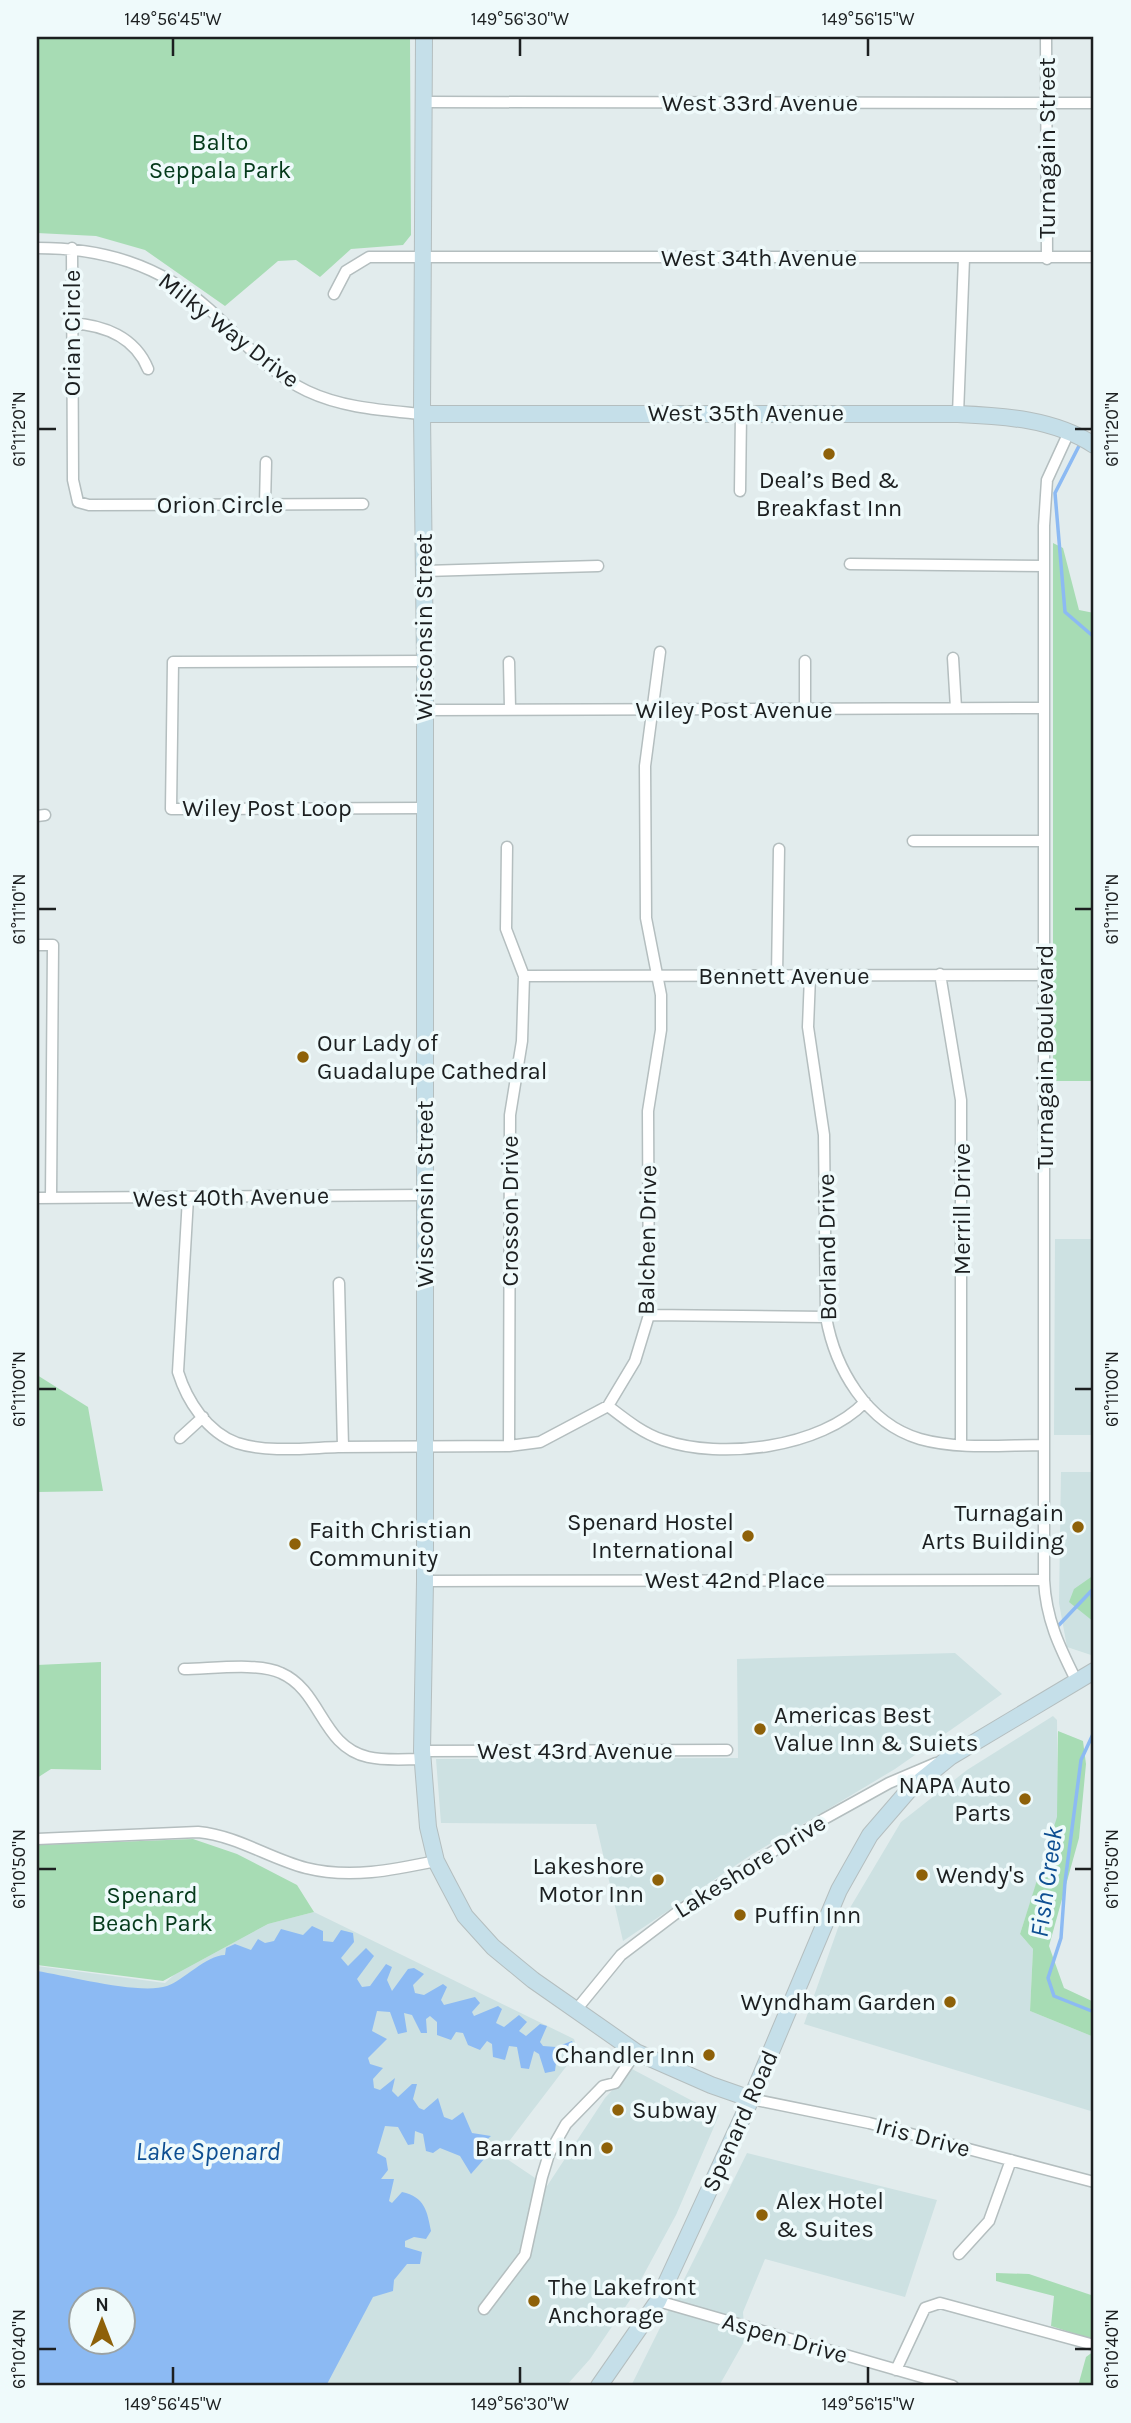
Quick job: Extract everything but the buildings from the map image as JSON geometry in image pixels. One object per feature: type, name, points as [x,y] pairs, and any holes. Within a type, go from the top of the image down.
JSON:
[{"type":"street","name":"Wisconsin Street","points":[[424,37],[422,414],[425,571],[425,1581],[422,1755],[428,1827],[436,1861],[465,1916],[493,1947],[636,2052],[711,2085],[751,2099]]},
{"type":"street","name":"Turnagain Street","points":[[1046,37],[1047,259]]},
{"type":"street","name":"West 33rd Avenue","points":[[425,102],[1094,103]]},
{"type":"street","name":"Milky Way Drive","points":[[37,248],[72,248],[133,262],[162,274],[208,308],[263,363],[306,391],[332,401],[364,408],[422,414]]},
{"type":"street","name":"Orian Circle","points":[[72,248],[73,480],[78,502]]},
{"type":"street","name":"West 34th Avenue","points":[[334,293],[346,271],[355,263],[369,257],[1094,257]]},
{"type":"street","points":[[958,414],[964,258]]},
{"type":"street","points":[[71,323],[96,327],[125,339],[138,349],[148,369]]},
{"type":"street","points":[[740,491],[741,413]]},
{"type":"street","name":"West 35th Avenue","points":[[422,414],[1007,416],[1043,423],[1094,445]]},
{"type":"street","name":"Turnagain Boulevard","points":[[1069,432],[1047,480],[1044,566],[1044,1580],[1045,1608],[1053,1634],[1076,1680]]},
{"type":"street","points":[[265,462],[265,505]]},
{"type":"street","name":"Orion Circle","points":[[78,502],[89,505],[363,504]]},
{"type":"street","points":[[850,564],[1044,566]]},
{"type":"street","points":[[425,571],[598,566]]},
{"type":"street","name":"Balchen Drive","points":[[608,1406],[635,1361],[649,1315],[648,1111],[661,1030],[657,976],[646,918],[645,765],[650,711],[658,687],[660,652]]},
{"type":"street","points":[[953,658],[956,708]]},
{"type":"street","points":[[805,661],[805,709]]},
{"type":"street","name":"Wiley Post Loop","points":[[424,808],[171,809],[173,662],[425,662]]},
{"type":"street","points":[[509,662],[510,708]]},
{"type":"street","name":"Wiley Post Avenue","points":[[425,710],[1044,708]]},
{"type":"street","points":[[914,841],[1043,841]]},
{"type":"street","points":[[507,847],[506,929],[524,976]]},
{"type":"street","points":[[777,976],[779,849]]},
{"type":"street","points":[[37,945],[53,945],[51,1198]]},
{"type":"street","name":"Merrill Drive","points":[[940,974],[961,1100],[961,1445]]},
{"type":"street","name":"Bennett Avenue","points":[[524,976],[1045,975]]},
{"type":"street","name":"Crosson Drive","points":[[509,1446],[510,1115],[522,1041],[524,976]]},
{"type":"street","name":"Borland Drive","points":[[810,976],[808,1027],[824,1135],[826,1317],[831,1346],[846,1378],[865,1402],[886,1420],[919,1439],[961,1445],[1044,1446]]},
{"type":"street","name":"West 40th Avenue","points":[[37,1198],[425,1195]]},
{"type":"street","points":[[188,1198],[178,1372],[184,1392],[203,1417],[214,1429],[237,1443],[288,1448],[509,1446],[540,1442],[608,1406],[630,1424],[663,1440],[702,1447],[745,1448],[789,1443],[821,1434],[849,1419],[865,1402]]},
{"type":"street","points":[[339,1283],[344,1447]]},
{"type":"street","points":[[649,1315],[826,1317]]},
{"type":"street","points":[[180,1437],[203,1417]]},
{"type":"street","name":"West 42nd Place","points":[[425,1581],[1044,1580]]},
{"type":"street","name":"West 43rd Avenue","points":[[184,1669],[259,1669],[279,1672],[311,1696],[324,1725],[337,1741],[352,1751],[370,1757],[727,1750]]},
{"type":"street","name":"Spenard Road","points":[[599,2386],[658,2301],[751,2099],[845,1878],[870,1835],[902,1798],[950,1757],[1094,1671]]},
{"type":"street","name":"Lakeshore Drive","points":[[576,2010],[621,1955],[646,1934],[824,1819],[889,1783],[950,1757]]},
{"type":"street","points":[[889,1783],[901,1783],[902,1798]]},
{"type":"street","points":[[37,1839],[198,1832],[223,1835],[304,1868],[357,1874],[391,1871],[436,1861]]},
{"type":"street","points":[[484,2309],[525,2255],[549,2154],[566,2124],[603,2086],[615,2083],[636,2052]]},
{"type":"street","name":"Iris Drive","points":[[751,2099],[869,2123],[1094,2182]]},
{"type":"street","points":[[959,2255],[989,2221],[1011,2160]]},
{"type":"street","name":"Aspen Drive","points":[[658,2301],[953,2386]]},
{"type":"street","points":[[895,2370],[925,2308],[931,2303],[940,2302],[1094,2345]]},
{"type":"shaded area","points":[[1055,1239],[1094,1239],[1094,1435],[1054,1435]]},
{"type":"shaded area","points":[[1061,1472],[1094,1472],[1094,1653],[1091,1655],[1067,1647],[1059,1603]]},
{"type":"shaded area","points":[[955,1653],[1002,1694],[895,1769],[751,1855],[623,1941],[596,1824],[441,1823],[436,1759],[738,1758],[737,1659]]},
{"type":"shaded area","points":[[1053,1716],[1057,1720],[1058,1817],[1020,1934],[1033,1949],[1030,2011],[1094,2037],[1094,2112],[804,2024],[838,1928],[901,1822],[967,1770]]},
{"type":"shaded area","name":"Lake Spenard","points":[[314,1912],[574,2039],[578,2051],[501,2152],[495,2151],[547,2186],[605,2098],[632,2069],[719,2115],[676,2215],[630,2300],[590,2359],[566,2386],[37,2386],[37,1966],[165,1983],[174,1975],[268,1924]]},
{"type":"shaded area","points":[[747,2153],[937,2200],[905,2297],[765,2259],[743,2312],[745,2340],[719,2386],[631,2386]]},
{"type":"green space","name":"Balto Seppala Park","points":[[37,37],[410,37],[411,235],[403,245],[351,249],[320,277],[296,260],[278,261],[225,306],[145,250],[96,236],[37,233]]},
{"type":"green space","points":[[1053,543],[1063,548],[1079,610],[1094,613],[1094,1081],[1053,1081]]},
{"type":"green space","points":[[37,1375],[88,1407],[103,1491],[37,1492]]},
{"type":"green space","points":[[1094,1575],[1094,1622],[1069,1602],[1074,1589]]},
{"type":"green space","points":[[101,1662],[101,1770],[51,1769],[37,1778],[37,1665]]},
{"type":"green space","points":[[1058,1731],[1083,1741],[1086,1764],[1079,1838],[1049,1946],[1064,1988],[1094,2002],[1094,2037],[1030,2011],[1033,1949],[1020,1934],[1057,1817]]},
{"type":"green space","name":"Spenard Beach Park","points":[[193,1839],[237,1854],[297,1885],[314,1912],[268,1924],[163,1981],[37,1965],[37,1845]]},
{"type":"green space","points":[[996,2273],[1029,2274],[1094,2296],[1094,2340],[1051,2326],[1054,2296],[996,2281]]},
{"type":"green space","points":[[1094,2351],[1094,2385],[1078,2386],[1086,2357]]},
{"type":"water","name":"Lake Spenard","points":[[312,1926],[323,1931],[323,1941],[333,1942],[341,1930],[353,1933],[354,1942],[341,1958],[348,1966],[366,1948],[374,1956],[357,1979],[362,1987],[370,1986],[386,1964],[392,1967],[387,1980],[392,1991],[408,1969],[414,1968],[424,1974],[413,1985],[415,1993],[424,1995],[443,1984],[447,1987],[441,2000],[444,2005],[475,1997],[480,2003],[472,2012],[474,2016],[498,2006],[502,2009],[496,2023],[504,2027],[519,2015],[527,2022],[519,2031],[526,2036],[540,2024],[547,2026],[540,2042],[543,2046],[556,2047],[572,2041],[575,2047],[557,2055],[555,2071],[545,2073],[539,2054],[534,2051],[529,2069],[521,2068],[517,2047],[509,2046],[505,2060],[493,2057],[492,2044],[487,2041],[480,2050],[468,2045],[463,2033],[456,2032],[451,2040],[437,2035],[437,2022],[430,2016],[426,2019],[427,2033],[421,2033],[412,2015],[404,2013],[407,2032],[398,2034],[390,2012],[377,2011],[372,2031],[387,2039],[368,2058],[370,2064],[383,2068],[373,2079],[374,2088],[380,2090],[395,2078],[392,2091],[398,2097],[412,2084],[417,2084],[413,2099],[419,2108],[424,2110],[438,2098],[444,2117],[452,2120],[463,2112],[472,2133],[491,2136],[482,2144],[485,2158],[471,2174],[460,2156],[440,2148],[433,2153],[426,2151],[423,2134],[415,2131],[414,2144],[408,2145],[398,2127],[385,2126],[377,2153],[386,2158],[388,2170],[381,2179],[394,2179],[389,2201],[392,2203],[402,2192],[416,2197],[424,2206],[431,2231],[426,2239],[414,2237],[405,2241],[405,2247],[422,2252],[420,2264],[407,2264],[394,2280],[393,2291],[373,2297],[326,2386],[37,2386],[37,1971],[122,1987],[167,1986],[210,1959],[225,1955],[226,1948],[235,1944],[251,1950],[258,1939],[265,1943],[274,1941],[281,1929],[303,1935]]},
{"type":"waterway","name":"Fish Creek","points":[[1081,442],[1055,493],[1065,612],[1094,637]]},
{"type":"waterway","points":[[1059,1625],[1094,1588]]},
{"type":"waterway","name":"Fish Creek","points":[[1091,1592],[1094,1607]]},
{"type":"waterway","name":"Fish Creek","points":[[1094,1732],[1081,1760],[1065,1882],[1061,1938],[1048,1978],[1054,1996],[1094,2012]]},
{"type":"place","name":"Deal’s Bed & Breakfast Inn","points":[[829,454]]},
{"type":"place","name":"Our Lady of Guadalupe Cathedral","points":[[303,1057]]},
{"type":"place","name":"Turnagain Arts Building","points":[[1078,1527]]},
{"type":"place","name":"Spenard Hostel International","points":[[748,1536]]},
{"type":"place","name":"Faith Christian Community","points":[[295,1544]]},
{"type":"place","name":"Americas Best Value Inn & Suiets","points":[[760,1729]]},
{"type":"place","name":"NAPA Auto Parts","points":[[1025,1799]]},
{"type":"place","name":"Wendy's","points":[[922,1875]]},
{"type":"place","name":"Lakeshore Motor Inn","points":[[658,1880]]},
{"type":"place","name":"Puffin Inn","points":[[740,1915]]},
{"type":"place","name":"Wyndham Garden","points":[[950,2002]]},
{"type":"place","name":"Chandler Inn","points":[[709,2055]]},
{"type":"place","name":"Subway","points":[[618,2110]]},
{"type":"place","name":"Barratt Inn","points":[[607,2148]]},
{"type":"place","name":"Alex Hotel & Suites","points":[[762,2215]]},
{"type":"place","name":"The Lakefront Anchorage","points":[[534,2301]]}]
